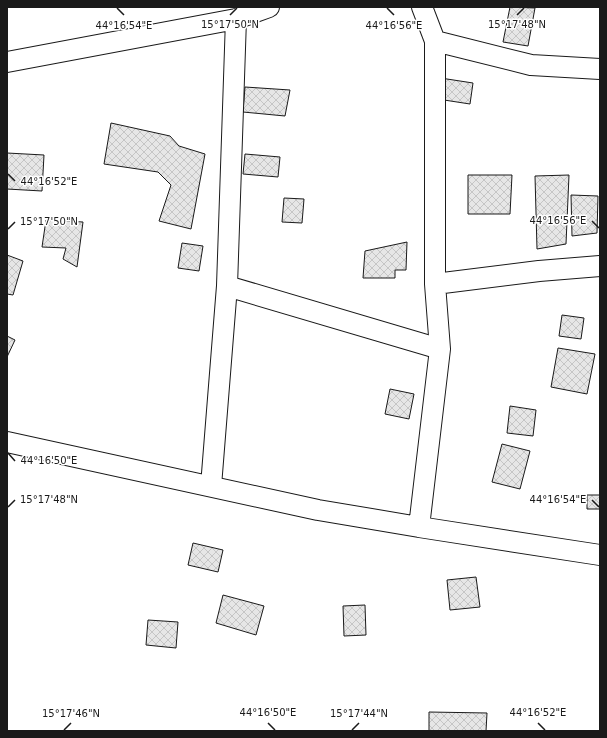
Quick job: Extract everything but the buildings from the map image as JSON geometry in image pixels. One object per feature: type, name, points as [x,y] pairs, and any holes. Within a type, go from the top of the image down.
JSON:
[{"type":"street","points":[[7,62],[236,19],[269,7]]},
{"type":"street","points":[[420,526],[440,349],[435,284],[435,41],[422,7]]},
{"type":"street","points":[[211,486],[227,286],[236,19]]},
{"type":"street","points":[[435,41],[531,65],[600,69]]},
{"type":"street","points":[[435,284],[539,271],[600,266]]},
{"type":"street","points":[[227,286],[440,349]]},
{"type":"street","points":[[7,442],[318,510],[600,555]]}]
